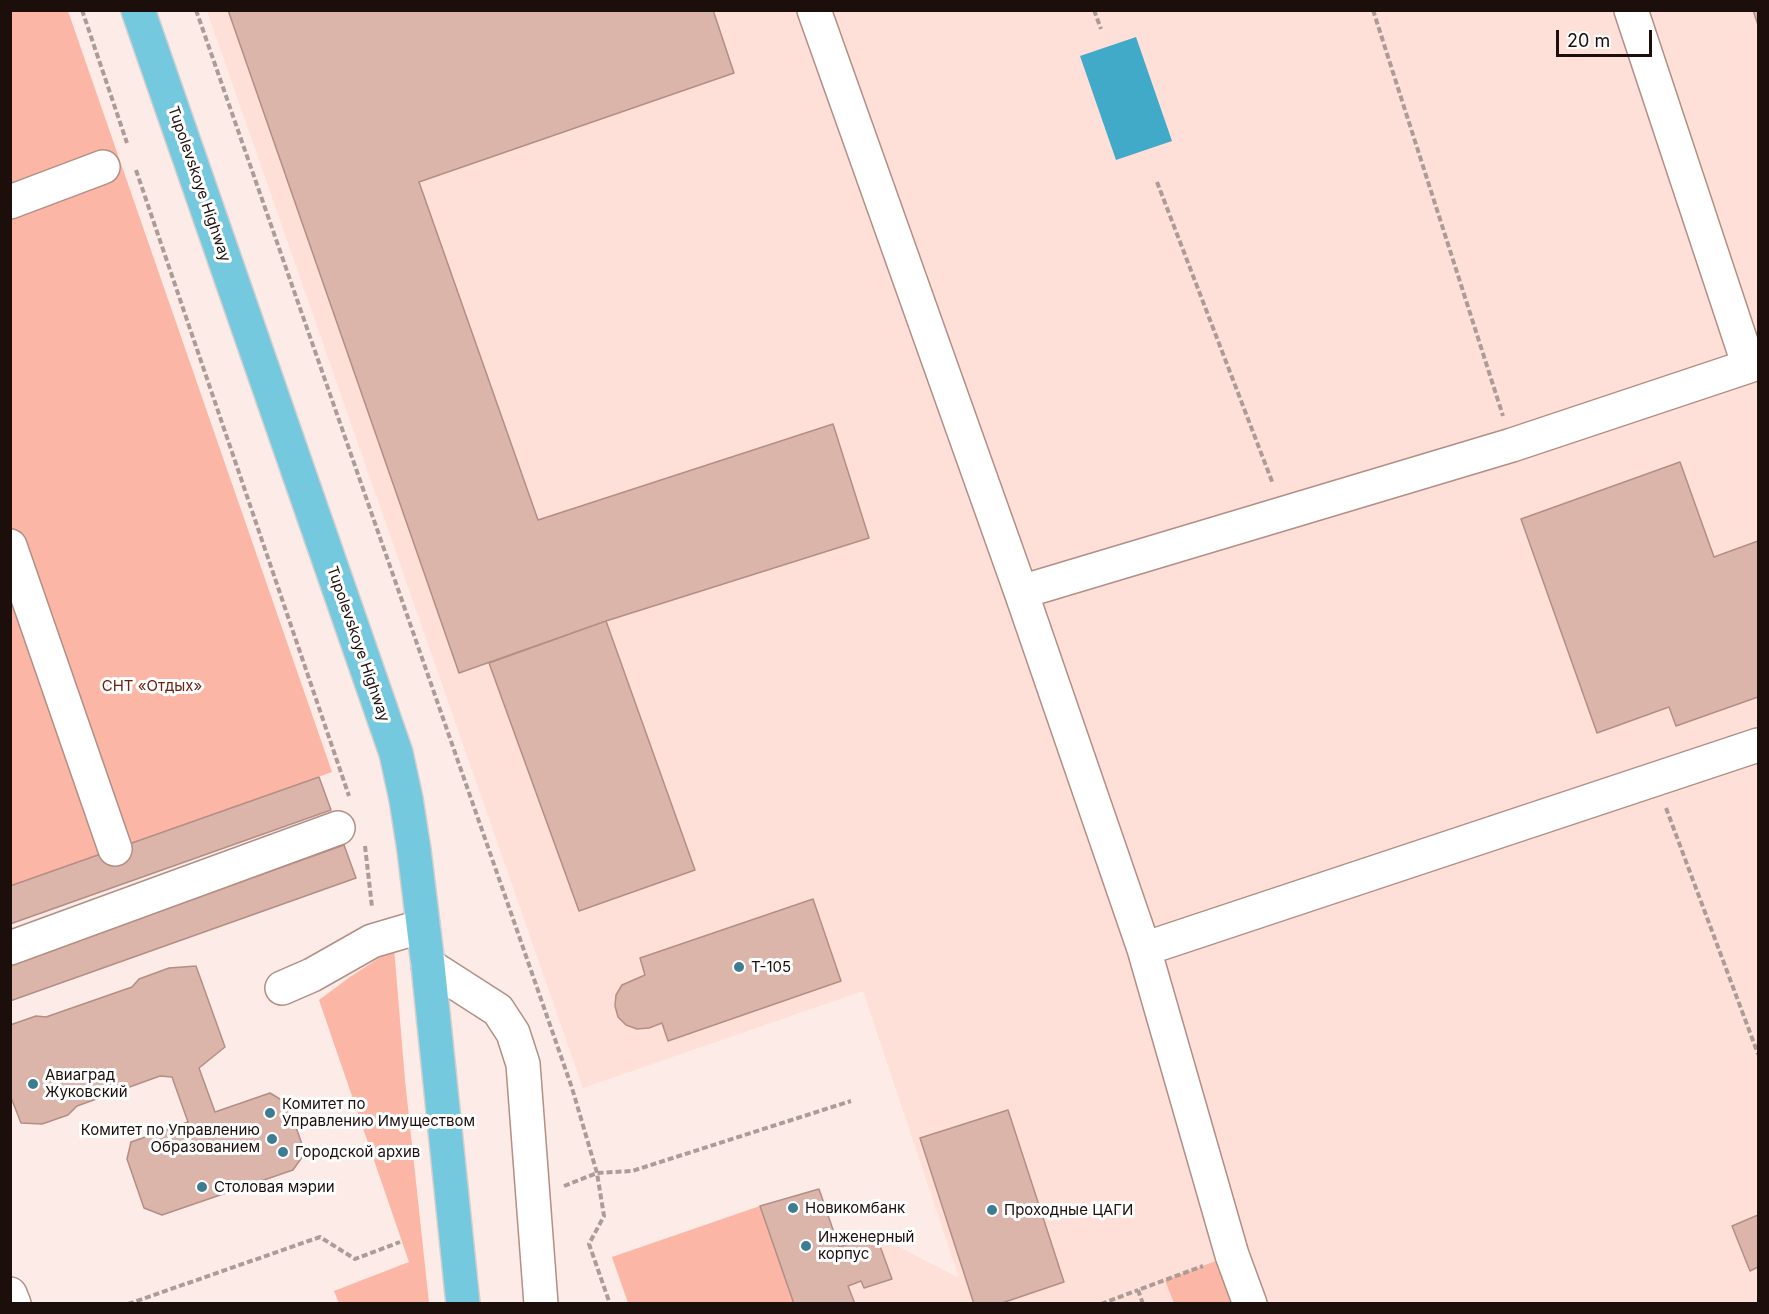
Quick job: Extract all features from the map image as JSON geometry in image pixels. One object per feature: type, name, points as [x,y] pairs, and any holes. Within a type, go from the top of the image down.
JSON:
[{"type":"main road","name":"Tupolevskoye Highway","points":[[138,10],[396,753],[409,819],[428,965],[463,1304]]},
{"type":"street","points":[[814,10],[1021,592],[1144,949],[1232,1255],[1250,1304]]},
{"type":"street","points":[[1021,592],[1512,445],[1749,366],[1631,10]]},
{"type":"street","points":[[10,202],[103,167]]},
{"type":"street","points":[[10,546],[115,849]]},
{"type":"street","points":[[1144,949],[1758,745]]},
{"type":"street","points":[[10,948],[352,825]]},
{"type":"street","points":[[282,988],[312,975],[372,941],[423,926]]},
{"type":"street","points":[[428,965],[498,1010],[513,1033],[523,1064],[541,1304]]},
{"type":"street","points":[[10,1294],[14,1304]]},
{"type":"path","points":[[82,10],[128,146]]},
{"type":"path","points":[[196,10],[572,1088],[597,1173],[604,1216],[590,1244],[610,1304]]},
{"type":"path","points":[[1094,10],[1101,29]]},
{"type":"path","points":[[1373,10],[1512,445]]},
{"type":"path","points":[[135,168],[352,825],[372,894],[372,941]]},
{"type":"path","points":[[1157,182],[1284,513]]},
{"type":"path","points":[[1656,780],[1758,1054]]},
{"type":"path","points":[[563,1186],[597,1173],[632,1171],[851,1101]]},
{"type":"path","points":[[128,1304],[320,1238],[355,1258],[400,1242]]},
{"type":"path","points":[[1101,1304],[1232,1255]]},
{"type":"path","points":[[1138,1290],[1143,1304]]},
{"type":"shaded area","points":[[207,11],[1758,11],[1758,1303],[794,1303],[760,1206],[819,1189],[839,1247],[876,1235],[959,1278],[863,991],[583,1088]]},
{"type":"green space","name":"СНТ «Отдых»","points":[[10,11],[68,11],[332,772],[11,886]]},
{"type":"green space","points":[[394,948],[405,1080],[429,1303],[339,1303],[334,1291],[409,1262],[319,1000]]},
{"type":"green space","points":[[760,1206],[794,1303],[628,1303],[612,1257]]},
{"type":"green space","points":[[1232,1255],[1250,1303],[1174,1303],[1165,1280]]},
{"type":"water","points":[[1136,37],[1172,141],[1116,160],[1080,56]]},
{"type":"building","points":[[228,10],[713,10],[734,73],[419,182],[538,520],[833,424],[869,538],[606,621],[459,673]]},
{"type":"building","points":[[1753,10],[1758,10],[1758,25]]},
{"type":"building","points":[[1680,462],[1714,557],[1758,541],[1758,697],[1676,726],[1669,707],[1597,733],[1521,519]]},
{"type":"building","points":[[606,621],[695,870],[579,911],[489,663]]},
{"type":"building","points":[[319,777],[331,810],[10,924],[10,886]]},
{"type":"building","points":[[344,845],[356,878],[10,1001],[10,964]]},
{"type":"building","name":"Т-105","points":[[813,899],[841,981],[668,1041],[662,1023],[649,1028],[637,1029],[626,1025],[618,1017],[615,1006],[616,995],[622,985],[645,975],[640,958]]},
{"type":"building","points":[[196,966],[225,1047],[199,1068],[215,1112],[270,1093],[288,1104],[305,1153],[293,1170],[162,1215],[144,1208],[127,1159],[131,1142],[188,1122],[172,1077],[160,1076],[77,1106],[68,1115],[42,1124],[21,1123],[10,1095],[10,1025],[36,1016],[46,1017],[132,987],[139,979],[169,968]]},
{"type":"building","name":"Проходные ЦАГИ","points":[[1008,1110],[1064,1282],[999,1304],[974,1304],[920,1138]]},
{"type":"building","name":"Инженерный корпус","points":[[819,1189],[839,1247],[876,1235],[892,1279],[864,1288],[861,1281],[848,1286],[855,1304],[794,1304],[760,1206]]},
{"type":"building","points":[[1758,1215],[1758,1267],[1750,1271],[1732,1226]]},
{"type":"place","name":"Т-105","points":[[739,967]]},
{"type":"place","name":"Авиаград Жуковский","points":[[33,1084]]},
{"type":"place","name":"Комитет по Управлению Имуществом","points":[[270,1113]]},
{"type":"place","name":"Комитет по Управлению Образованием","points":[[272,1139]]},
{"type":"place","name":"Городской архив","points":[[283,1152]]},
{"type":"place","name":"Столовая мэрии","points":[[202,1187]]},
{"type":"place","name":"Новикомбанк","points":[[793,1208]]},
{"type":"place","name":"Проходные ЦАГИ","points":[[992,1210]]},
{"type":"place","name":"Инженерный корпус","points":[[806,1246]]}]
